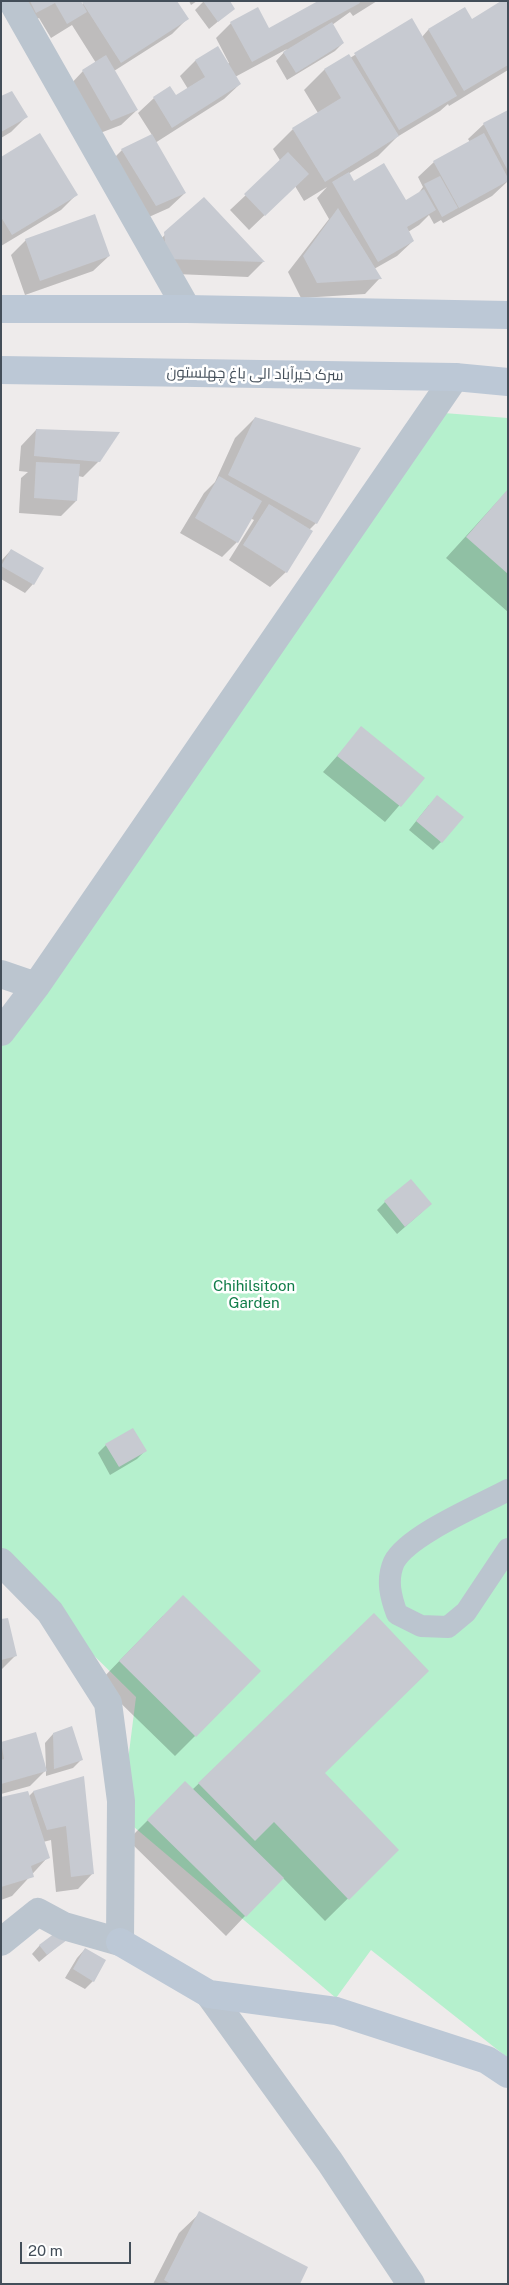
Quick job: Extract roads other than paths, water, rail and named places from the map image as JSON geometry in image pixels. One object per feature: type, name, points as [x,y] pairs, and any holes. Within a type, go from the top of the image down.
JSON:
[{"type":"main road","points":[[1,309],[188,309],[508,315]]},
{"type":"main road","name":"سرک خیرآباد الی باغ چهلستون","points":[[1,370],[455,377],[508,382]]},
{"type":"main road","points":[[120,1942],[209,1994],[336,2011],[487,2060],[508,2074]]},
{"type":"street","points":[[12,1],[188,309]]},
{"type":"street","points":[[1,1032],[36,986],[455,377]]},
{"type":"street","points":[[1,974],[36,986]]},
{"type":"street","points":[[1,1562],[50,1612],[108,1703],[121,1801],[120,1942],[64,1926],[38,1912],[1,1942]]},
{"type":"street","points":[[209,1994],[330,2162],[411,2284]]},
{"type":"lane","points":[[508,1490],[418,1537],[394,1562],[389,1592],[397,1614],[421,1626],[448,1627],[466,1612],[508,1548]]},
{"type":"park label","name":"Chihilsitoon Garden","points":[[254,1294]]}]
